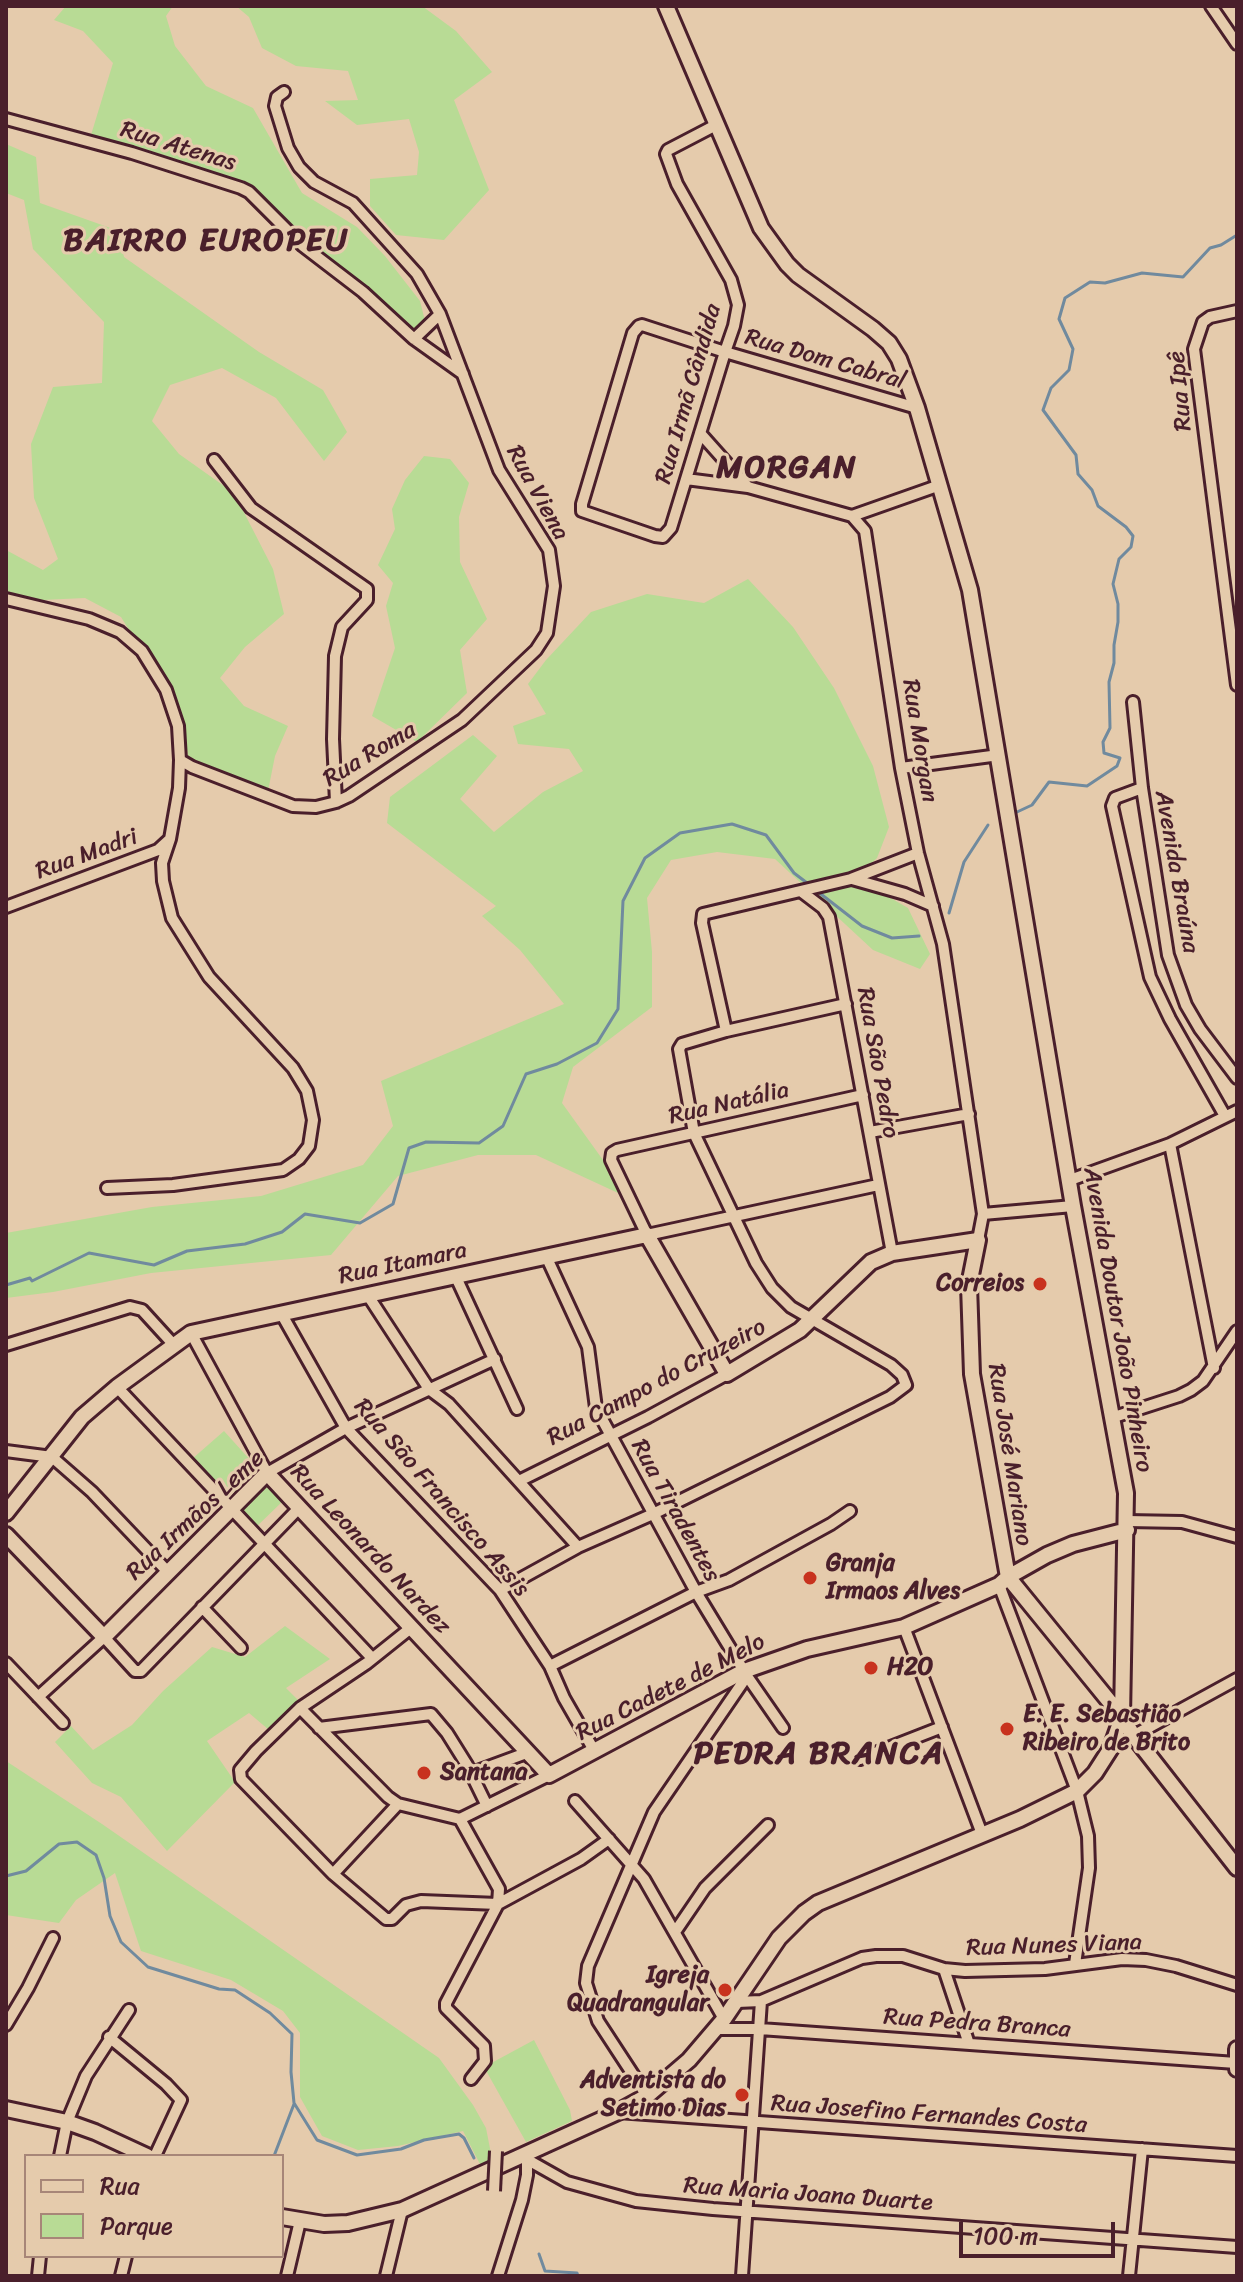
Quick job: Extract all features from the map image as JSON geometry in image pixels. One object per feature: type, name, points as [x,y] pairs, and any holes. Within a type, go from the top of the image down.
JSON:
[{"type":"street","name":"Avenida Doutor João Pinheiro","points":[[284,2217],[324,2224],[348,2223],[402,2210],[527,2156],[647,2096],[689,2060],[737,2002],[779,1938],[818,1903],[1060,1802],[1095,1773],[1111,1748],[1122,1717],[1126,1493],[1073,1206],[970,590],[917,408],[899,359],[889,343],[873,329],[798,275],[761,228],[666,6]]},
{"type":"street","points":[[1211,6],[1237,44]]},
{"type":"street","name":"Rua Viena","points":[[284,92],[277,97],[275,106],[288,148],[299,167],[314,182],[353,203],[424,283],[440,314],[499,470],[549,550],[554,586],[547,633]]},
{"type":"street","name":"Rua Atenas","points":[[6,119],[132,153],[249,192],[303,246],[363,292],[414,339],[464,375]]},
{"type":"street","name":"Rua Irmã Cândida","points":[[671,528],[736,315],[731,280],[677,184],[666,154],[668,150],[716,125]]},
{"type":"street","name":"Rua Ipê","points":[[1237,311],[1210,317],[1203,322],[1194,349],[1237,685]]},
{"type":"street","points":[[414,339],[440,314]]},
{"type":"street","name":"Rua Dom Cabral","points":[[671,528],[663,537],[655,536],[582,511],[633,333],[642,325],[917,408]]},
{"type":"street","points":[[700,433],[748,487]]},
{"type":"street","points":[[214,460],[251,508],[368,591],[367,600],[342,627],[335,656],[333,739],[336,802]]},
{"type":"street","points":[[686,479],[748,487],[852,516],[940,485]]},
{"type":"street","name":"Rua Morgan","points":[[852,516],[865,531],[901,768],[948,974]]},
{"type":"street","name":"Rua Madri","points":[[6,599],[89,619],[120,632],[142,651],[166,690],[178,726],[180,760],[179,788],[170,839],[158,850],[6,907]]},
{"type":"street","name":"Rua Roma","points":[[180,760],[293,806],[316,807],[336,802],[462,720],[516,670],[547,633]]},
{"type":"street","name":"Avenida Braúna","points":[[1133,702],[1142,788],[1168,955],[1193,1017],[1237,1078]]},
{"type":"street","points":[[901,768],[999,755]]},
{"type":"street","points":[[1142,788],[1115,798],[1112,806],[1150,977],[1225,1116]]},
{"type":"street","points":[[107,1188],[173,1185],[283,1170],[299,1159],[309,1146],[313,1120],[307,1091],[293,1068],[209,977],[172,918],[162,863],[170,839]]},
{"type":"street","points":[[726,1031],[706,944],[703,914],[851,879],[918,853]]},
{"type":"street","points":[[851,879],[905,894],[933,906]]},
{"type":"street","name":"Rua São Pedro","points":[[802,892],[823,908],[829,917],[892,1253]]},
{"type":"street","points":[[1147,959],[1168,955]]},
{"type":"street","name":"Rua José Mariano","points":[[948,974],[983,1214],[969,1285],[972,1374],[1003,1581],[1024,1597],[1122,1717],[1237,1868]]},
{"type":"street","points":[[500,1590],[578,1547],[653,1514],[902,1389],[906,1381],[891,1365],[791,1307],[772,1288],[734,1218],[694,1133],[679,1049],[682,1044],[726,1031],[846,1004]]},
{"type":"street","name":"Rua Natália","points":[[647,1235],[611,1160],[612,1153],[863,1095]]},
{"type":"street","points":[[1070,1180],[1170,1144],[1237,1111]]},
{"type":"street","points":[[870,1132],[969,1114]]},
{"type":"street","points":[[1170,1144],[1214,1368]]},
{"type":"street","name":"Rua Itamara","points":[[6,1513],[76,1424],[117,1387],[191,1333],[878,1185]]},
{"type":"street","points":[[983,1214],[1073,1206]]},
{"type":"street","points":[[647,1235],[727,1374]]},
{"type":"street","points":[[892,1253],[978,1240]]},
{"type":"street","name":"Rua Campo do Cruzeiro","points":[[519,1481],[758,1356],[812,1320],[864,1267],[892,1253]]},
{"type":"street","name":"Rua Tiradentes","points":[[546,1256],[588,1347],[593,1399],[611,1435],[696,1592],[783,1728]]},
{"type":"street","points":[[455,1275],[517,1409]]},
{"type":"street","points":[[367,1294],[429,1389],[449,1404],[578,1547]]},
{"type":"street","points":[[6,1345],[130,1307],[142,1310],[173,1344]]},
{"type":"street","name":"Rua São Francisco Assis","points":[[281,1313],[346,1428],[500,1590],[550,1666],[564,1698],[595,1752]]},
{"type":"street","points":[[1111,1418],[1179,1396],[1203,1381],[1237,1331]]},
{"type":"street","name":"Rua Leonardo Nardez","points":[[191,1333],[267,1473],[549,1775]]},
{"type":"street","name":"Rua Irmãos Leme","points":[[38,1697],[104,1637],[267,1473],[346,1428],[495,1359]]},
{"type":"street","points":[[117,1387],[372,1658]]},
{"type":"street","points":[[6,1451],[52,1457],[92,1492],[167,1571]]},
{"type":"street","points":[[6,1535],[135,1671],[140,1672],[300,1507]]},
{"type":"street","points":[[550,1666],[696,1592],[729,1580],[850,1511]]},
{"type":"street","points":[[1127,1525],[1182,1522],[1237,1537]]},
{"type":"street","name":"Rua Cadete de Melo","points":[[549,1775],[745,1673],[807,1649],[904,1627],[1003,1581],[1047,1555],[1127,1525]]},
{"type":"street","points":[[1003,1581],[1007,1605],[1077,1791],[1090,1850],[1075,1964]]},
{"type":"street","points":[[1007,1605],[1024,1597]]},
{"type":"street","points":[[202,1607],[241,1648]]},
{"type":"street","points":[[412,1627],[300,1708],[240,1770],[241,1779],[333,1874],[386,1919],[392,1919],[406,1905],[421,1901],[498,1904],[581,1859],[609,1839]]},
{"type":"street","points":[[904,1627],[982,1834]]},
{"type":"street","points":[[6,1663],[63,1723]]},
{"type":"street","points":[[647,2096],[598,2021],[586,1983],[588,1966],[654,1812],[745,1673]]},
{"type":"street","points":[[1111,1748],[1237,1679]]},
{"type":"street","points":[[300,1708],[358,1769],[398,1804],[460,1819],[549,1775]]},
{"type":"street","points":[[319,1728],[431,1714],[472,1773],[487,1806]]},
{"type":"street","points":[[860,1759],[942,1727]]},
{"type":"street","points":[[472,1773],[529,1752]]},
{"type":"street","points":[[575,1801],[644,1879],[675,1932],[719,2024]]},
{"type":"street","points":[[333,1874],[398,1804]]},
{"type":"street","points":[[460,1819],[499,1889],[498,1904],[446,2003],[446,2008],[482,2041],[485,2061],[471,2079]]},
{"type":"street","points":[[675,1932],[705,1888],[768,1825]]},
{"type":"street","points":[[6,2025],[53,1938]]},
{"type":"street","name":"Rua Nunes Viana","points":[[737,2002],[761,2001],[862,1958],[903,1956],[944,1969],[965,1971],[1045,1969],[1122,1959],[1146,1960],[1237,1985]]},
{"type":"street","points":[[944,1969],[969,2044]]},
{"type":"street","points":[[742,2276],[761,2001]]},
{"type":"street","points":[[60,2154],[67,2122],[86,2076],[129,2010]]},
{"type":"street","name":"Rua Pedra Branca","points":[[719,2024],[969,2044],[1237,2060]]},
{"type":"street","points":[[109,2037],[181,2100],[156,2154]]},
{"type":"street","points":[[6,2109],[67,2122],[143,2154]]},
{"type":"street","name":"Rua Josefino Fernandes Costa","points":[[618,2112],[1237,2156]]},
{"type":"street","points":[[1129,2276],[1142,2149]]},
{"type":"street","points":[[494,2191],[496,2151]]},
{"type":"street","points":[[498,2276],[522,2200],[527,2156]]},
{"type":"street","name":"Rua Maria Joana Duarte","points":[[527,2156],[567,2182],[621,2197],[746,2211],[1237,2247]]},
{"type":"street","points":[[386,2276],[402,2210]]},
{"type":"street","points":[[287,2276],[300,2221]]},
{"type":"green space","points":[[66,6],[173,6],[166,16],[175,46],[206,86],[253,108],[302,193],[357,227],[385,256],[420,301],[425,321],[420,332],[401,327],[359,291],[294,245],[234,180],[91,135],[113,63],[83,31],[54,20]]},
{"type":"green space","points":[[236,6],[422,6],[456,31],[492,72],[454,100],[489,190],[444,240],[396,235],[370,206],[370,179],[417,175],[419,152],[409,119],[357,125],[325,101],[358,100],[348,71],[296,66],[262,48],[249,17]]},
{"type":"green space","points":[[6,144],[36,157],[40,203],[119,231],[124,257],[259,352],[323,390],[347,432],[324,461],[276,398],[222,368],[170,385],[152,421],[179,454],[234,493],[273,569],[284,614],[245,647],[220,678],[244,706],[288,726],[275,756],[267,796],[190,769],[182,715],[121,617],[85,598],[42,600],[6,593],[6,550],[43,570],[58,559],[34,498],[31,444],[53,387],[102,383],[104,322],[33,249],[24,200],[6,193]]},
{"type":"green space","points":[[424,456],[450,459],[469,483],[459,517],[460,562],[487,619],[460,650],[467,693],[417,742],[372,716],[395,648],[386,606],[393,583],[378,565],[395,529],[392,509],[405,480]]},
{"type":"green space","points":[[748,579],[793,627],[834,688],[873,766],[889,827],[877,858],[856,878],[908,908],[930,954],[920,969],[873,950],[775,859],[717,852],[671,860],[647,898],[652,952],[652,1007],[573,1067],[562,1103],[631,1199],[536,1155],[478,1155],[398,1176],[331,1255],[151,1273],[6,1298],[6,1233],[152,1207],[261,1196],[363,1165],[393,1126],[381,1081],[564,1004],[520,950],[482,916],[496,906],[387,823],[390,797],[473,735],[497,756],[460,799],[494,832],[543,792],[583,771],[569,749],[518,744],[513,726],[546,714],[528,684],[591,612],[647,594],[704,603]]},
{"type":"green space","points":[[224,1431],[261,1472],[230,1499],[192,1459]]},
{"type":"green space","points":[[270,1485],[284,1500],[253,1530],[238,1511]]},
{"type":"green space","points":[[285,1626],[330,1659],[286,1688],[298,1700],[269,1730],[249,1713],[207,1741],[235,1782],[167,1851],[121,1797],[92,1783],[55,1742],[71,1726],[93,1750],[132,1725],[163,1691],[212,1647],[245,1657]]},
{"type":"green space","points":[[6,1761],[439,2058],[486,2128],[493,2164],[482,2168],[463,2131],[398,2146],[358,2150],[322,2136],[300,2097],[300,2033],[283,2011],[231,1980],[141,1951],[115,1873],[76,1900],[59,1923],[6,1915]]},
{"type":"green space","points":[[534,2040],[570,2110],[572,2121],[526,2142],[484,2067]]},
{"type":"waterway","points":[[1237,188],[1237,203]]},
{"type":"waterway","points":[[1017,812],[1032,805],[1049,782],[1087,786],[1117,766],[1120,758],[1104,753],[1103,742],[1110,728],[1109,682],[1118,622],[1113,584],[1119,559],[1131,547],[1133,536],[1098,506],[1092,490],[1078,474],[1076,455],[1043,410],[1051,388],[1069,370],[1073,349],[1059,319],[1065,298],[1090,282],[1105,283],[1142,273],[1183,277],[1210,248],[1237,235]]},
{"type":"waterway","points":[[6,1285],[30,1278],[32,1281],[89,1253],[154,1265],[187,1251],[245,1244],[282,1232],[305,1214],[360,1223],[393,1204],[409,1148],[426,1142],[479,1143],[503,1126],[526,1074],[557,1064],[597,1043],[618,1009],[623,901],[645,858],[680,833],[732,824],[766,835],[794,873],[811,886]]},
{"type":"waterway","points":[[949,913],[964,862],[988,825]]},
{"type":"waterway","points":[[817,891],[862,926],[892,938],[919,936]]},
{"type":"waterway","points":[[6,1876],[26,1871],[59,1844],[77,1842],[96,1855],[104,1878],[110,1916],[121,1942],[148,1967],[219,1989],[235,1990],[270,2013],[292,2034],[294,2103],[317,2140],[357,2155],[401,2149],[424,2140],[459,2134],[474,2158]]},
{"type":"waterway","points":[[275,2154],[294,2104]]},
{"type":"waterway","points":[[539,2254],[545,2271],[577,2273],[578,2276]]},
{"type":"place","name":"Correios","points":[[1040,1284]]},
{"type":"place","name":"Granja Irmaos Alves","points":[[810,1578]]},
{"type":"place","name":"H2O","points":[[871,1668]]},
{"type":"place","name":"E. E. Sebastião Ribeiro de Brito","points":[[1007,1729]]},
{"type":"place","name":"Santana","points":[[424,1773]]},
{"type":"place","name":"Igreja Quadrangular","points":[[725,1990]]},
{"type":"place","name":"Adventista do Setimo Dias","points":[[742,2095]]},
{"type":"district","name":"BAIRRO EUROPEU","points":[[206,242]]},
{"type":"district","name":"MORGAN","points":[[787,469]]},
{"type":"district","name":"PEDRA BRANCA","points":[[819,1755]]}]
